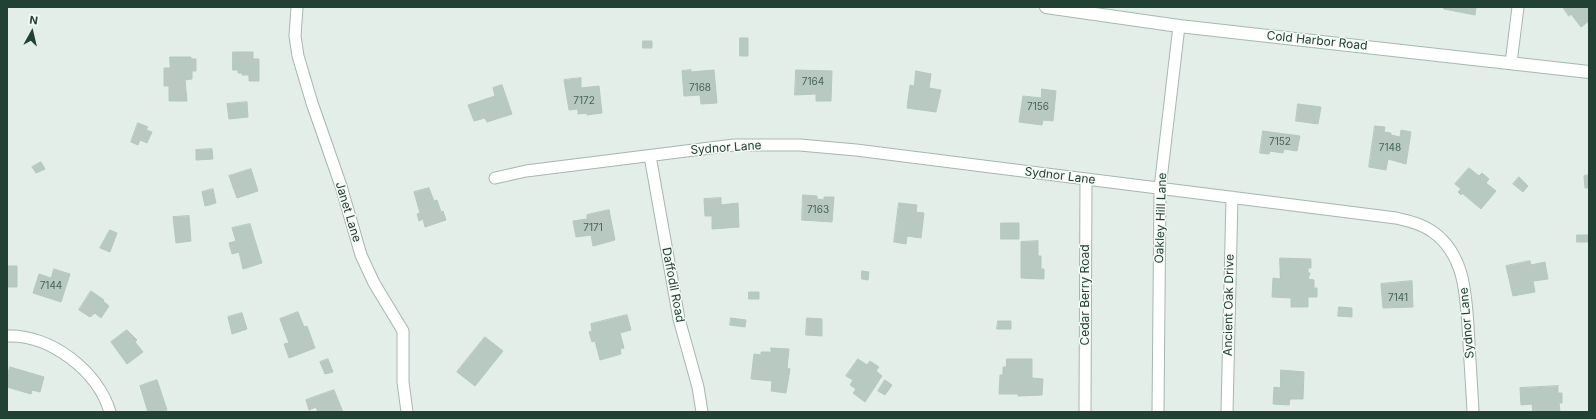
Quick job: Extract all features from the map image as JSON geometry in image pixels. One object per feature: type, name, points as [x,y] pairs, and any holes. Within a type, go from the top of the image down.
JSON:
[{"type":"main road","name":"Cold Harbor Road","points":[[1046,7],[1179,26],[1589,72]]},
{"type":"street","name":"Janet Lane","points":[[297,7],[295,36],[298,56],[312,103],[341,186],[361,255],[374,283],[403,330],[403,382],[407,412]]},
{"type":"street","points":[[1511,63],[1518,7]]},
{"type":"street","name":"Oakley Hill Lane","points":[[1158,412],[1160,188],[1179,26]]},
{"type":"street","name":"Sydnor Lane","points":[[495,178],[526,171],[734,145],[800,146],[856,150],[1396,218],[1417,224],[1433,232],[1455,257],[1466,294],[1473,412]]},
{"type":"street","name":"Daffodil Road","points":[[650,156],[679,319],[698,387],[702,412]]},
{"type":"street","name":"Cedar Berry Road","points":[[1085,412],[1086,179]]},
{"type":"street","name":"Ancient Oak Drive","points":[[1227,412],[1232,197]]},
{"type":"street","points":[[7,336],[28,338],[46,343],[76,362],[89,375],[101,393],[110,412]]},
{"type":"building","points":[[1444,7],[1476,7],[1475,15],[1444,9]]},
{"type":"building","points":[[1563,7],[1589,7],[1589,21],[1581,27],[1571,14],[1569,16]]},
{"type":"building","points":[[740,38],[748,38],[748,56],[740,56]]},
{"type":"building","points":[[643,41],[652,41],[652,48],[643,48]]},
{"type":"building","points":[[233,52],[253,52],[253,59],[259,59],[259,81],[249,81],[249,75],[242,75],[242,73],[238,73],[238,70],[233,70]]},
{"type":"building","points":[[170,57],[191,57],[191,59],[196,59],[196,71],[192,71],[192,79],[185,80],[187,101],[169,101],[169,86],[164,86],[164,68],[170,68]]},
{"type":"building","points":[[691,70],[691,72],[714,70],[717,103],[701,104],[700,95],[684,96],[682,71]]},
{"type":"building","points":[[796,70],[832,71],[831,101],[816,101],[816,94],[795,95]]},
{"type":"building","points":[[916,71],[931,74],[929,88],[941,90],[936,112],[907,108],[910,85],[914,86]]},
{"type":"building","points":[[581,78],[581,88],[599,86],[602,113],[587,115],[587,113],[578,114],[578,109],[569,110],[564,80]]},
{"type":"building","points":[[502,85],[512,114],[487,122],[485,118],[474,121],[468,105],[495,96],[493,88]]},
{"type":"building","points":[[1042,89],[1056,91],[1053,121],[1043,120],[1042,125],[1019,122],[1023,96],[1041,98]]},
{"type":"building","points":[[247,102],[248,117],[229,119],[227,104]]},
{"type":"building","points":[[1298,104],[1321,107],[1318,124],[1296,121]]},
{"type":"building","points":[[138,123],[148,127],[146,130],[152,132],[147,143],[140,140],[138,145],[131,142]]},
{"type":"building","points":[[1375,126],[1385,127],[1384,132],[1400,137],[1401,130],[1411,132],[1406,164],[1388,159],[1386,170],[1369,167]]},
{"type":"building","points":[[1263,131],[1300,136],[1297,151],[1284,149],[1283,153],[1270,151],[1269,154],[1260,153]]},
{"type":"building","points":[[212,149],[213,159],[196,160],[196,150]]},
{"type":"building","points":[[41,162],[45,169],[36,173],[32,167]]},
{"type":"building","points":[[1469,168],[1479,176],[1482,173],[1489,179],[1486,183],[1496,191],[1481,209],[1462,193],[1461,195],[1458,192],[1461,189],[1455,184]]},
{"type":"building","points":[[251,169],[258,191],[237,198],[229,176]]},
{"type":"building","points":[[1589,175],[1589,188],[1585,188],[1584,176]]},
{"type":"building","points":[[1519,177],[1528,186],[1523,192],[1513,184]]},
{"type":"building","points":[[429,188],[434,201],[437,200],[441,212],[443,211],[446,220],[425,227],[423,219],[419,221],[417,214],[420,213],[414,192]]},
{"type":"building","points":[[213,189],[216,203],[205,206],[202,192]]},
{"type":"building","points":[[803,195],[817,196],[817,199],[824,200],[824,197],[834,197],[832,222],[802,220]]},
{"type":"building","points":[[721,198],[721,205],[738,203],[739,227],[712,229],[712,216],[705,216],[704,199]]},
{"type":"building","points":[[899,203],[917,205],[916,212],[924,213],[921,238],[907,236],[906,244],[894,242]]},
{"type":"building","points":[[609,210],[615,240],[593,246],[591,235],[576,237],[573,221],[587,219],[587,215]]},
{"type":"building","points":[[189,216],[191,241],[176,243],[173,217]]},
{"type":"building","points":[[1001,223],[1019,223],[1019,239],[1001,239]]},
{"type":"building","points":[[250,224],[262,263],[243,269],[239,252],[232,254],[229,243],[236,241],[232,228]]},
{"type":"building","points":[[110,230],[117,233],[110,252],[100,248]]},
{"type":"building","points":[[1577,235],[1589,235],[1589,242],[1577,242]]},
{"type":"building","points":[[1038,241],[1038,256],[1041,256],[1041,269],[1044,269],[1044,279],[1021,278],[1021,242]]},
{"type":"building","points":[[1280,258],[1311,259],[1311,268],[1308,268],[1308,273],[1310,273],[1308,279],[1314,280],[1314,288],[1317,288],[1317,297],[1308,297],[1308,307],[1291,307],[1291,298],[1272,297],[1273,278],[1280,279]]},
{"type":"building","points":[[1530,261],[1531,265],[1545,262],[1548,279],[1533,281],[1535,292],[1513,296],[1506,266]]},
{"type":"building","points":[[7,266],[17,266],[17,287],[7,287]]},
{"type":"building","points":[[54,269],[70,274],[61,302],[33,293],[39,274],[51,278]]},
{"type":"building","points":[[862,271],[869,272],[868,280],[862,279]]},
{"type":"building","points":[[1412,281],[1413,307],[1383,308],[1381,284]]},
{"type":"building","points":[[91,291],[104,300],[103,301],[109,306],[101,318],[95,313],[90,317],[79,310]]},
{"type":"building","points":[[749,292],[759,292],[759,299],[749,299]]},
{"type":"building","points":[[1339,307],[1352,308],[1352,317],[1338,316]]},
{"type":"building","points":[[298,312],[304,327],[307,326],[315,348],[289,358],[284,344],[289,343],[280,319]]},
{"type":"building","points":[[242,313],[247,329],[232,334],[228,317]]},
{"type":"building","points":[[627,315],[631,330],[620,333],[624,348],[620,349],[621,354],[600,360],[595,341],[592,342],[589,332],[592,331],[591,324]]},
{"type":"building","points":[[731,318],[746,320],[745,327],[730,325]]},
{"type":"building","points":[[807,318],[822,319],[822,336],[806,335]]},
{"type":"building","points":[[998,321],[1011,321],[1011,329],[997,329]]},
{"type":"building","points":[[127,330],[137,340],[135,342],[143,352],[127,364],[111,342]]},
{"type":"building","points":[[485,337],[503,351],[475,386],[457,372]]},
{"type":"building","points":[[771,348],[789,349],[787,368],[790,369],[786,393],[771,391],[772,381],[751,379],[754,354],[761,355],[761,352],[771,352]]},
{"type":"building","points":[[328,359],[333,372],[325,374],[320,362]]},
{"type":"building","points":[[858,359],[867,365],[870,361],[879,367],[876,371],[882,376],[865,402],[853,393],[856,389],[850,385],[853,380],[846,376]]},
{"type":"building","points":[[1007,359],[1032,359],[1032,378],[1043,379],[1042,395],[1018,396],[1018,394],[999,394],[1000,375],[1003,375],[1003,367],[1006,367]]},
{"type":"building","points":[[10,367],[44,377],[40,392],[32,390],[31,394],[7,387],[7,378]]},
{"type":"building","points":[[1281,370],[1304,372],[1303,399],[1290,399],[1289,405],[1273,404],[1274,387],[1280,388]]},
{"type":"building","points":[[157,380],[167,410],[162,412],[148,412],[140,386]]},
{"type":"building","points":[[885,380],[892,385],[885,395],[878,391]]},
{"type":"building","points":[[1558,386],[1558,393],[1562,393],[1562,403],[1559,403],[1560,412],[1533,412],[1532,404],[1521,405],[1520,388]]},
{"type":"building","points":[[334,390],[343,412],[318,412],[316,407],[309,410],[306,400]]}]
